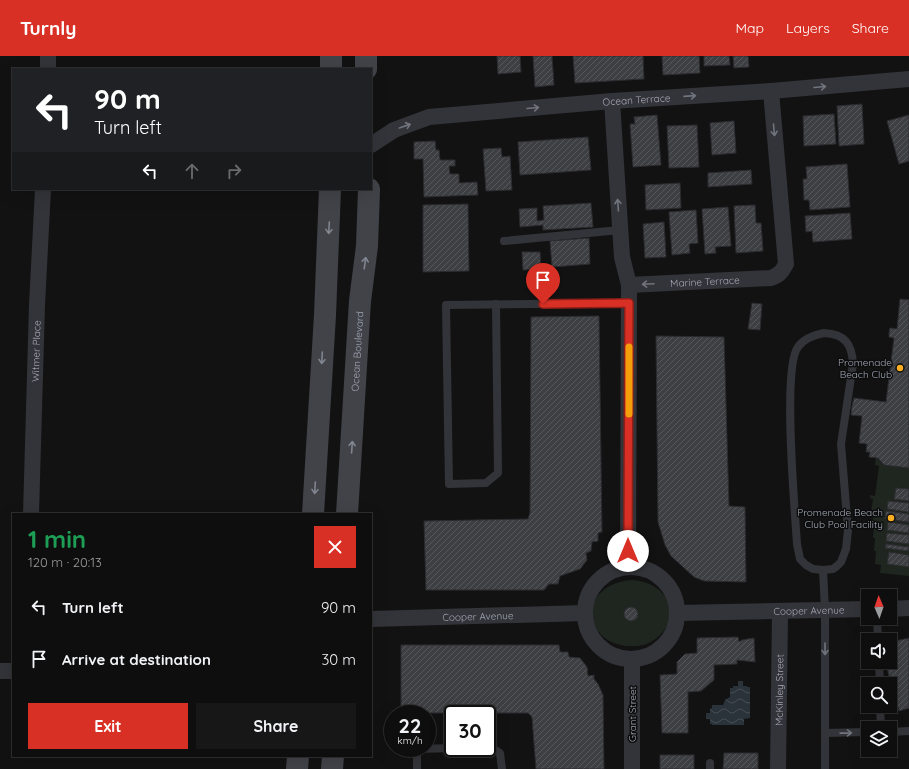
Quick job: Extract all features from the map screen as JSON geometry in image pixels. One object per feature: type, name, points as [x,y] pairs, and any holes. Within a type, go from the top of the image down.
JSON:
[{"type":"main road","points":[[331,56],[331,68]]},
{"type":"main road","points":[[366,56],[366,68]]},
{"type":"main road","points":[[313,513],[330,190]]},
{"type":"main road","name":"Ocean Boulevard","points":[[347,513],[360,302],[367,246],[369,190]]},
{"type":"main road","points":[[297,769],[298,757]]},
{"type":"main road","points":[[332,769],[333,757]]},
{"type":"street","points":[[48,56],[48,68]]},
{"type":"street","name":"Ocean Terrace","points":[[372,144],[394,130],[429,117],[612,101],[772,91],[909,79]]},
{"type":"street","name":"Marine Terrace","points":[[629,285],[771,278],[778,275],[782,271],[786,264],[772,91]]},
{"type":"street","points":[[612,101],[622,258],[629,285],[628,567]]},
{"type":"street","name":"Witmer Place","points":[[31,513],[42,190]]},
{"type":"street","points":[[628,567],[643,568],[657,574],[668,585],[675,598],[678,613],[677,625],[665,646],[644,658],[632,660],[617,658],[604,651],[599,646],[587,627],[585,613],[587,599],[593,587],[602,577],[614,570],[628,567]]},
{"type":"street","points":[[897,609],[909,608]]},
{"type":"street","name":"Cooper Avenue","points":[[678,613],[861,609]]},
{"type":"street","name":"McKinley Street","points":[[778,769],[780,612]]},
{"type":"street","name":"Cooper Avenue","points":[[372,619],[585,613]]},
{"type":"street","name":"Grant Street","points":[[632,660],[632,769]]},
{"type":"street","points":[[0,671],[12,671]]},
{"type":"lane","points":[[504,241],[620,230]]},
{"type":"lane","points":[[496,304],[498,473],[486,483],[449,484],[446,305],[496,304],[629,303]]},
{"type":"lane","points":[[824,333],[833,334],[842,338],[848,344],[852,352],[853,364],[841,444],[848,540],[841,562],[833,569],[823,570],[813,569],[800,559],[797,544],[790,415],[792,362],[797,347],[810,337],[824,333]]},
{"type":"lane","points":[[823,570],[825,610],[825,769]]},
{"type":"lane","points":[[897,732],[909,731]]},
{"type":"lane","points":[[825,733],[861,732]]},
{"type":"lane","points":[[417,769],[417,749],[444,748]]},
{"type":"lane","points":[[496,750],[500,753],[502,769]]},
{"type":"shaded area","name":"Promenade Beach Club Pool Facility","points":[[876,457],[884,465],[909,468],[909,576],[880,573],[881,565],[875,564],[875,538],[873,538],[874,525],[872,525],[874,512],[871,512],[873,499],[870,498],[870,495],[875,496],[879,466],[875,465]]},
{"type":"shaded area","points":[[631,580],[643,582],[653,586],[661,592],[671,608],[671,618],[658,637],[653,641],[639,646],[618,644],[605,638],[596,628],[592,616],[594,604],[601,593],[613,584]]},
{"type":"water","points":[[738,681],[743,681],[743,686],[750,687],[750,718],[744,719],[744,725],[710,724],[710,719],[706,719],[706,713],[710,713],[712,705],[723,705],[725,700],[730,697],[730,688],[733,688],[733,686],[738,686]]},
{"type":"building","points":[[497,56],[520,56],[521,72],[498,74]]},
{"type":"building","points":[[533,56],[552,56],[554,85],[535,87]]},
{"type":"building","points":[[573,56],[643,56],[644,79],[575,83]]},
{"type":"building","points":[[662,56],[699,56],[700,73],[663,75]]},
{"type":"building","points":[[704,56],[729,56],[730,65],[704,66]]},
{"type":"building","points":[[733,56],[748,56],[749,67],[734,68]]},
{"type":"building","points":[[862,104],[864,144],[839,146],[837,106]]},
{"type":"building","points":[[834,114],[836,144],[804,146],[803,116]]},
{"type":"building","points":[[657,115],[661,165],[633,167],[630,124],[635,124],[634,117]]},
{"type":"building","points":[[909,115],[909,161],[899,164],[887,121]]},
{"type":"building","points":[[734,121],[736,153],[712,155],[710,123]]},
{"type":"building","points":[[697,125],[699,167],[669,168],[667,126]]},
{"type":"building","points":[[588,137],[591,170],[520,175],[518,142]]},
{"type":"building","points":[[435,141],[436,150],[439,150],[440,160],[455,160],[455,166],[449,166],[450,174],[459,174],[459,183],[477,182],[478,195],[424,197],[423,159],[414,159],[414,142]]},
{"type":"building","points":[[501,148],[502,157],[510,156],[512,190],[486,191],[483,149]]},
{"type":"building","points":[[847,164],[850,207],[810,210],[809,200],[804,200],[803,179],[807,179],[806,167]]},
{"type":"building","points":[[751,170],[752,184],[708,187],[708,173]]},
{"type":"building","points":[[680,183],[681,208],[646,210],[645,185]]},
{"type":"building","points":[[591,203],[593,227],[543,230],[543,225],[520,227],[519,209],[537,208],[537,221],[544,220],[543,206]]},
{"type":"building","points":[[468,204],[469,271],[423,272],[423,205]]},
{"type":"building","points":[[755,205],[756,223],[761,223],[763,251],[736,253],[734,206]]},
{"type":"building","points":[[728,207],[731,246],[715,247],[716,253],[705,254],[702,209]]},
{"type":"building","points":[[696,210],[698,243],[689,244],[690,253],[672,255],[669,212]]},
{"type":"building","points":[[850,213],[852,239],[813,242],[812,231],[806,232],[805,216]]},
{"type":"building","points":[[664,222],[666,257],[645,258],[643,224]]},
{"type":"building","points":[[589,238],[590,264],[552,267],[550,241]]},
{"type":"building","points":[[522,252],[540,252],[541,269],[523,270]]},
{"type":"building","name":"Promenade Beach Club","points":[[900,299],[909,300],[909,468],[884,465],[878,458],[869,457],[870,452],[866,452],[867,444],[859,443],[862,416],[851,415],[854,398],[886,402],[894,338],[889,337],[889,333],[890,328],[897,329]]},
{"type":"building","points":[[752,303],[762,304],[760,330],[748,329]]},
{"type":"building","points":[[599,316],[602,532],[598,533],[598,541],[592,542],[591,551],[586,553],[587,560],[580,569],[560,576],[558,584],[549,584],[544,590],[426,590],[424,521],[528,519],[530,513],[531,317]]},
{"type":"building","points":[[656,336],[724,337],[729,506],[745,507],[746,582],[704,581],[694,577],[671,556],[665,545],[658,522]]},
{"type":"building","points":[[896,488],[909,489],[909,501],[894,499]]},
{"type":"building","points":[[888,501],[909,503],[909,512],[887,509]]},
{"type":"building","points":[[886,511],[909,514],[909,522],[885,519]]},
{"type":"building","points":[[888,522],[909,525],[909,533],[887,530]]},
{"type":"building","points":[[887,533],[909,535],[909,544],[886,541]]},
{"type":"building","points":[[886,544],[909,547],[908,551],[885,548]]},
{"type":"building","points":[[889,552],[909,555],[909,567],[887,564]]},
{"type":"building","points":[[628,607],[634,607],[638,611],[638,617],[634,621],[628,621],[624,617],[624,611]]},
{"type":"building","points":[[738,637],[739,642],[754,638],[755,662],[737,660],[737,664],[714,665],[714,680],[701,691],[688,692],[688,733],[662,733],[660,675],[677,674],[677,662],[685,654],[697,653],[697,638]]},
{"type":"building","points":[[909,638],[909,708],[899,711],[897,708],[897,677],[889,677],[887,669],[897,669],[897,641]]},
{"type":"building","points":[[401,645],[559,645],[560,652],[568,652],[569,657],[580,658],[587,667],[588,676],[594,675],[594,679],[603,695],[604,769],[536,769],[532,717],[528,713],[496,713],[496,705],[444,705],[444,713],[436,713],[436,705],[401,705]]},
{"type":"building","points":[[724,753],[758,753],[758,769],[723,769]]},
{"type":"building","points":[[660,755],[694,755],[694,769],[660,769]]},
{"type":"slow traffic","points":[[629,347],[629,414]]},
{"type":"place","name":"Promenade Beach Club","points":[[900,368]]},
{"type":"place","name":"Promenade Beach Club Pool Facility","points":[[891,518]]},
{"type":"route","points":[[543,304],[629,303],[628,551]]}]
